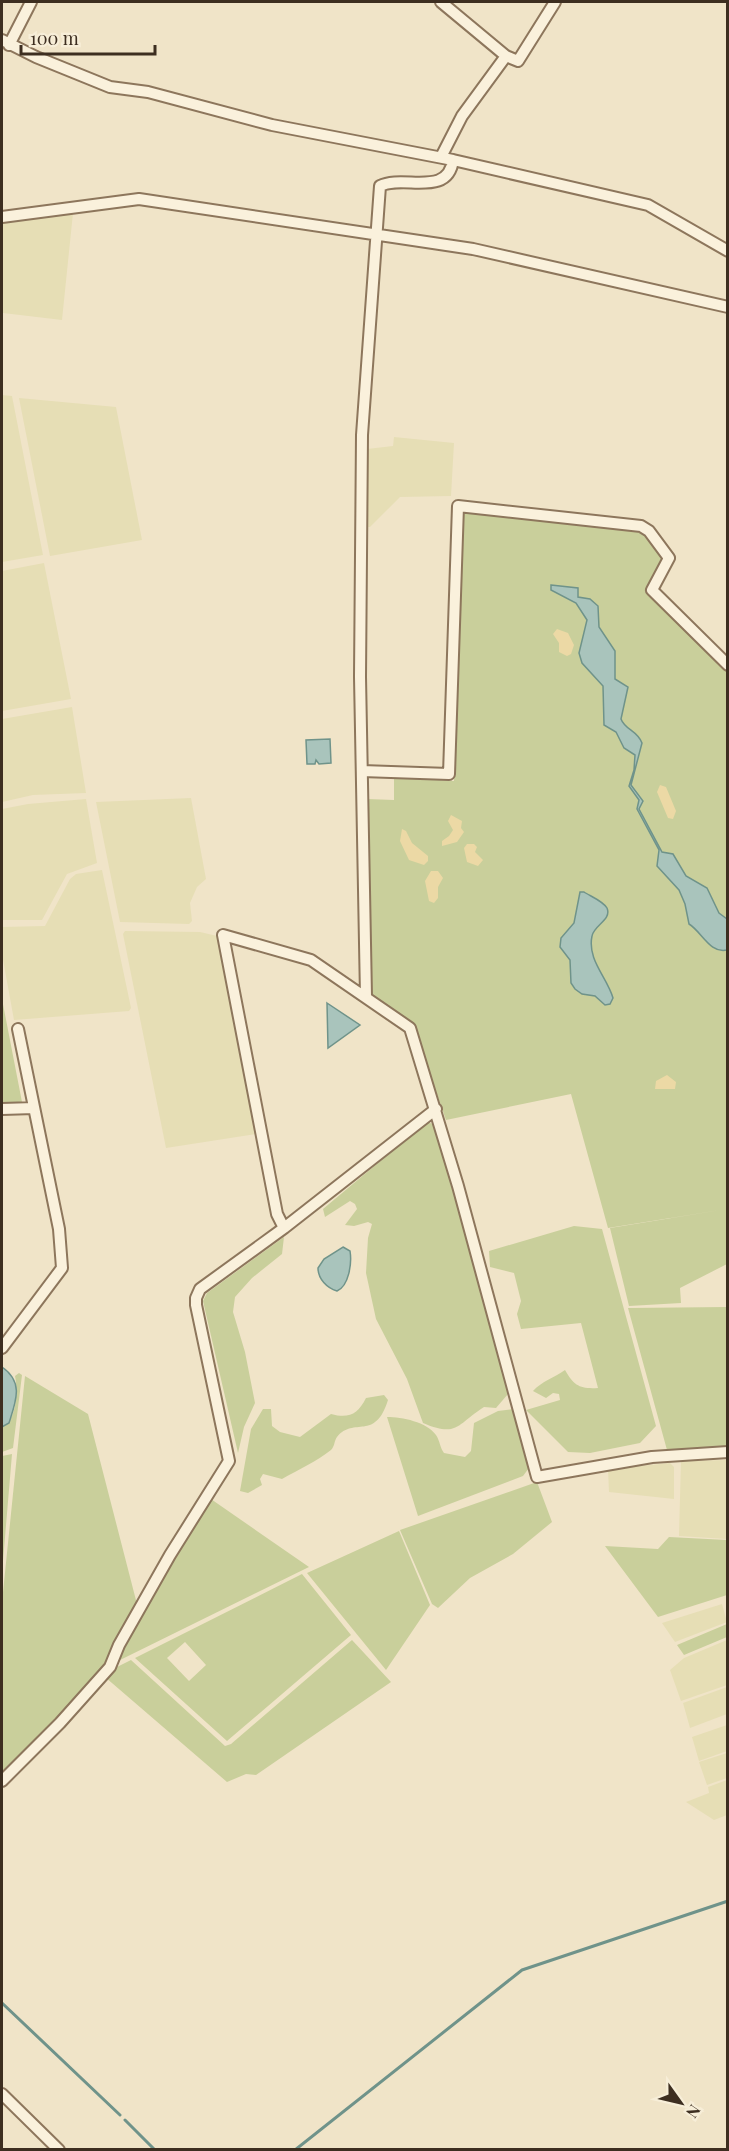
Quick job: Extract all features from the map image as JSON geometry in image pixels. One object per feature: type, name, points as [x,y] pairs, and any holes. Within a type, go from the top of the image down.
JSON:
[{"type":"street","points":[[30,2],[5,42],[110,87],[148,92],[272,125],[453,160],[648,205],[728,251]]},
{"type":"street","points":[[441,2],[506,56],[518,61],[555,2]]},
{"type":"street","points":[[441,158],[462,116],[506,56]]},
{"type":"street","points":[[366,996],[362,771],[362,435],[380,186],[390,180],[424,184],[443,179],[452,170],[453,160]]},
{"type":"street","points":[[2,217],[139,199],[472,249],[728,307]]},
{"type":"street","points":[[362,771],[449,774],[458,506],[641,526],[650,531],[669,558],[652,590],[728,665]]},
{"type":"street","points":[[284,1228],[277,1214],[223,935],[302,956],[366,996],[410,1028],[436,1109],[537,1477],[652,1457],[728,1452]]},
{"type":"street","points":[[2,1348],[62,1269],[59,1229],[18,1029]]},
{"type":"street","points":[[2,1109],[34,1108]]},
{"type":"street","points":[[2,1780],[60,1723],[110,1667],[119,1645],[171,1554],[229,1461],[196,1298],[207,1282],[284,1228],[436,1109]]},
{"type":"street","points":[[2,2094],[59,2150]]},
{"type":"shaded area","points":[[73,213],[62,320],[3,313],[2,222]]},
{"type":"shaded area","points":[[2,395],[12,396],[43,555],[2,562]]},
{"type":"shaded area","points":[[19,398],[116,407],[142,540],[50,556]]},
{"type":"shaded area","points":[[394,437],[454,443],[451,496],[400,497],[370,527],[365,527],[367,449],[393,446]]},
{"type":"shaded area","points":[[44,563],[71,699],[2,711],[2,571]]},
{"type":"shaded area","points":[[72,707],[86,793],[33,795],[2,802],[2,719]]},
{"type":"shaded area","points":[[191,798],[206,879],[197,887],[190,903],[192,921],[189,924],[120,922],[96,802]]},
{"type":"shaded area","points":[[86,799],[97,863],[67,874],[42,920],[2,920],[2,809],[28,804]]},
{"type":"shaded area","points":[[102,870],[131,1008],[129,1011],[14,1020],[2,954],[2,927],[45,926],[70,879],[76,874]]},
{"type":"shaded area","points":[[125,931],[200,932],[217,936],[256,1134],[166,1148],[123,934]]},
{"type":"shaded area","points":[[727,1460],[727,1539],[679,1536],[681,1461]]},
{"type":"shaded area","points":[[670,1463],[674,1467],[674,1499],[609,1492],[608,1469]]},
{"type":"shaded area","points":[[722,1604],[727,1622],[675,1642],[662,1623]]},
{"type":"shaded area","points":[[727,1640],[727,1685],[681,1701],[670,1670],[684,1658]]},
{"type":"shaded area","points":[[727,1687],[727,1714],[690,1728],[683,1703]]},
{"type":"shaded area","points":[[727,1725],[727,1751],[699,1761],[692,1737]]},
{"type":"shaded area","points":[[727,1753],[727,1778],[707,1785],[699,1762]]},
{"type":"shaded area","points":[[727,1780],[727,1815],[714,1820],[686,1802],[709,1793],[708,1787]]},
{"type":"green space","points":[[467,511],[640,531],[646,535],[663,557],[646,590],[728,671],[727,1264],[680,1288],[681,1303],[629,1306],[610,1228],[727,1209],[608,1228],[571,1094],[446,1120],[413,1026],[408,1019],[370,995],[367,799],[394,800],[394,777],[454,781],[462,516]]},
{"type":"green space","points":[[2,999],[22,1102],[2,1103]]},
{"type":"green space","points":[[427,1122],[436,1125],[508,1394],[496,1408],[484,1407],[451,1429],[423,1423],[407,1379],[376,1319],[366,1273],[368,1238],[372,1224],[368,1222],[354,1226],[345,1225],[357,1209],[350,1201],[325,1217],[323,1209]]},
{"type":"green space","points":[[574,1226],[602,1229],[656,1426],[640,1443],[590,1453],[568,1452],[526,1410],[560,1400],[559,1394],[553,1393],[546,1398],[533,1391],[565,1370],[571,1380],[578,1385],[598,1388],[581,1323],[521,1329],[517,1314],[521,1301],[514,1273],[490,1267],[489,1251]]},
{"type":"green space","points":[[284,1237],[282,1254],[252,1278],[235,1297],[233,1312],[245,1352],[255,1403],[244,1427],[238,1453],[203,1301],[207,1293]]},
{"type":"green space","points":[[727,1307],[727,1449],[667,1450],[628,1308]]},
{"type":"green space","points":[[19,1373],[22,1375],[13,1448],[2,1452],[2,1427],[11,1418],[13,1412],[16,1397],[15,1376]]},
{"type":"green space","points":[[25,1376],[88,1414],[138,1608],[108,1667],[2,1778],[2,1602]]},
{"type":"green space","points":[[384,1395],[388,1400],[383,1413],[371,1425],[344,1431],[337,1437],[331,1450],[282,1479],[263,1474],[260,1479],[262,1485],[248,1493],[240,1491],[251,1429],[263,1409],[271,1409],[272,1426],[280,1432],[300,1437],[331,1414],[343,1416],[352,1414],[360,1408],[366,1398]]},
{"type":"green space","points":[[514,1409],[529,1468],[523,1476],[418,1516],[387,1417],[407,1419],[427,1427],[436,1435],[444,1453],[465,1457],[471,1451],[474,1423],[498,1411]]},
{"type":"green space","points":[[12,1454],[2,1573],[2,1456]]},
{"type":"green space","points":[[537,1482],[552,1522],[513,1554],[470,1578],[438,1608],[432,1604],[400,1530]]},
{"type":"green space","points":[[208,1497],[309,1567],[116,1662],[120,1647]]},
{"type":"green space","points":[[399,1531],[430,1605],[386,1670],[307,1573]]},
{"type":"green space","points":[[669,1537],[727,1540],[727,1595],[658,1617],[605,1546],[658,1549]]},
{"type":"green space","points":[[302,1574],[351,1635],[227,1741],[135,1658]],"holes":[[[185,1642],[206,1665],[189,1681],[167,1658]]]},
{"type":"green space","points":[[727,1624],[727,1637],[684,1655],[677,1645]]},
{"type":"green space","points":[[352,1640],[391,1682],[256,1775],[246,1774],[227,1782],[105,1677],[111,1670],[131,1660],[225,1746],[231,1744]]},
{"type":"sand","points":[[557,629],[568,633],[574,645],[571,654],[567,656],[559,652],[559,643],[553,634]]},
{"type":"sand","points":[[660,785],[666,787],[676,811],[673,819],[668,818],[657,792]]},
{"type":"sand","points":[[451,815],[462,821],[461,828],[464,832],[457,842],[442,846],[442,841],[453,830],[448,821]]},
{"type":"sand","points":[[402,829],[406,831],[412,843],[428,856],[428,861],[424,865],[409,860],[400,841]]},
{"type":"sand","points":[[467,844],[474,844],[477,847],[475,852],[483,860],[478,866],[467,862],[464,848]]},
{"type":"sand","points":[[431,871],[438,871],[443,878],[438,887],[438,898],[434,903],[429,901],[425,881]]},
{"type":"sand","points":[[667,1075],[676,1082],[675,1089],[655,1089],[656,1081]]},
{"type":"water","points":[[551,585],[578,588],[578,597],[590,599],[598,606],[599,627],[615,651],[615,679],[628,687],[621,719],[642,743],[631,785],[643,801],[639,809],[662,852],[673,854],[686,876],[707,888],[719,913],[727,919],[727,950],[711,946],[689,924],[685,904],[679,890],[657,866],[659,850],[637,809],[639,800],[629,786],[634,770],[635,755],[624,748],[616,732],[604,725],[603,686],[582,663],[579,653],[587,620],[576,603],[551,590]]},
{"type":"water","points":[[330,739],[331,763],[319,764],[316,760],[315,764],[307,764],[306,740]]},
{"type":"water","points":[[580,892],[603,903],[607,908],[607,916],[593,932],[591,945],[595,961],[613,998],[610,1004],[605,1005],[595,996],[582,994],[575,989],[571,983],[570,960],[560,947],[561,938],[574,923]]},
{"type":"water","points":[[327,1003],[360,1025],[328,1048]]},
{"type":"water","points":[[343,1247],[350,1251],[350,1268],[347,1279],[337,1291],[324,1282],[318,1268],[324,1259]]},
{"type":"water","points":[[2,1367],[9,1373],[16,1386],[16,1400],[9,1423],[2,1427]]},
{"type":"waterway","points":[[295,2150],[522,1970],[728,1901]]},
{"type":"waterway","points":[[2,2003],[120,2115]]},
{"type":"waterway","points":[[125,2120],[155,2150]]}]
